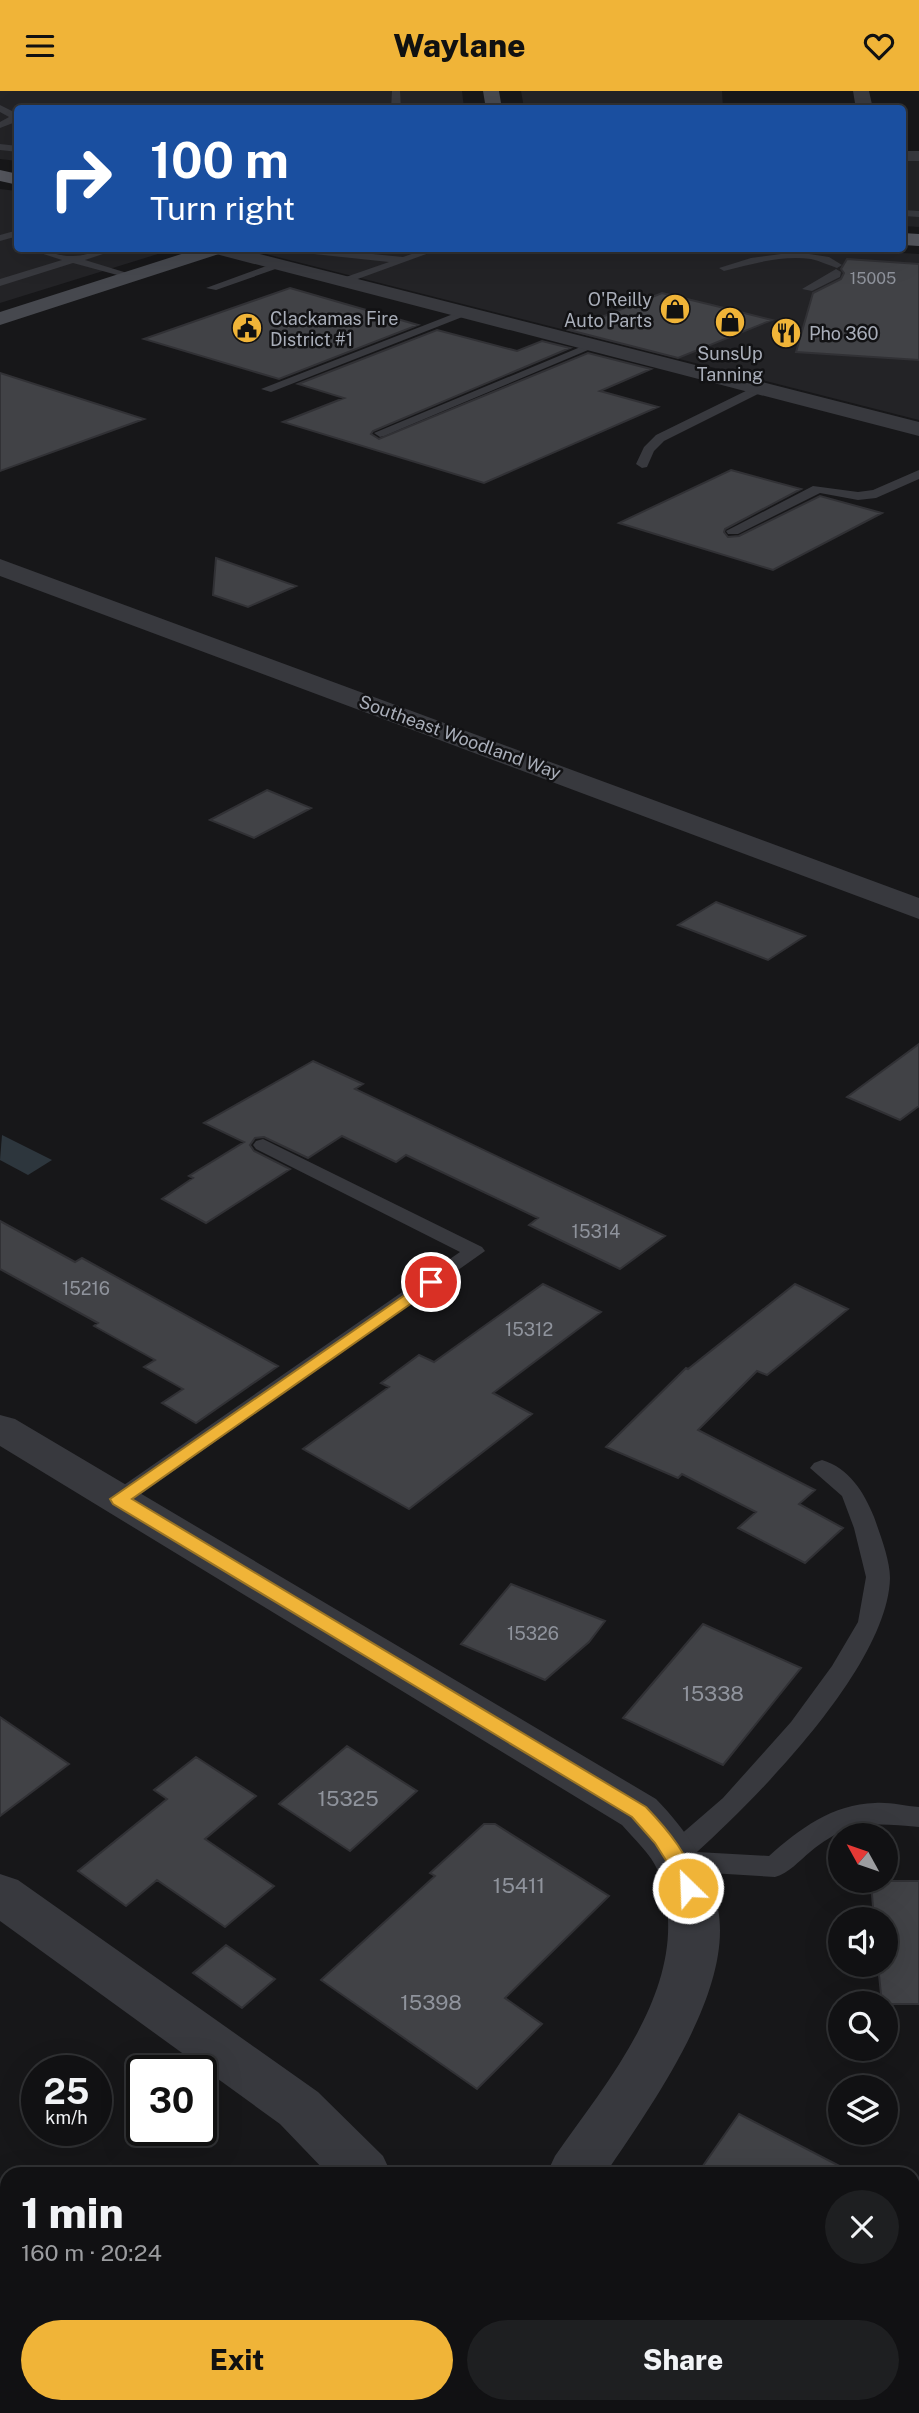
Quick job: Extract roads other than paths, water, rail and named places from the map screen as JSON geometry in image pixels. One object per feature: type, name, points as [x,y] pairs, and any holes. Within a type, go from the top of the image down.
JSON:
[{"type":"street","points":[[0,319],[208,252]]},
{"type":"street","points":[[230,252],[919,429]]},
{"type":"street","name":"Southeast Woodland Way","points":[[0,567],[917,907]]},
{"type":"street","points":[[0,1428],[639,1812],[662,1837],[678,1863],[693,1905],[695,1944],[688,1979],[667,2028],[579,2167]]},
{"type":"street","points":[[0,1894],[299,2108],[357,2167]]},
{"type":"lane","points":[[44,252],[132,276]]},
{"type":"lane","points":[[0,282],[98,252]]},
{"type":"lane","points":[[324,252],[404,260]]},
{"type":"lane","points":[[344,281],[422,252]]},
{"type":"lane","points":[[724,268],[757,258],[777,256],[830,268],[808,289]]},
{"type":"lane","points":[[212,288],[280,264]]},
{"type":"lane","points":[[9,268],[28,274]]},
{"type":"lane","points":[[267,389],[466,312]]},
{"type":"lane","points":[[380,433],[594,345]]},
{"type":"lane","points":[[642,464],[648,450],[660,438],[760,388]]},
{"type":"lane","points":[[733,531],[818,489],[858,496],[876,494],[919,474]]},
{"type":"lane","points":[[119,1499],[475,1251],[263,1145]]},
{"type":"lane","points":[[678,1863],[800,1729],[841,1672],[870,1622],[878,1577],[866,1528],[852,1492],[822,1468]]},
{"type":"lane","points":[[678,1863],[775,1867],[815,1831],[840,1821],[871,1812],[919,1817]]},
{"type":"place","name":"O'Reilly Auto Parts","points":[[675,309]]},
{"type":"place","name":"SunsUp Tanning","points":[[730,322]]},
{"type":"place","name":"Clackamas Fire District #1","points":[[247,328]]},
{"type":"place","name":"Pho 360","points":[[786,333]]}]
